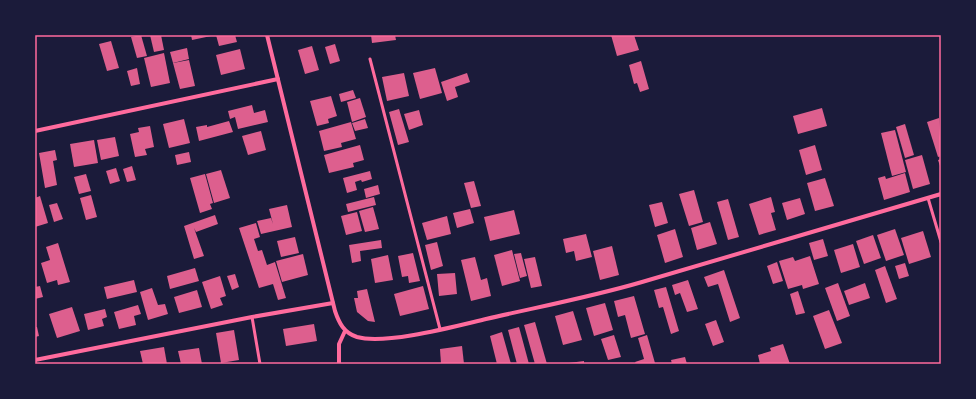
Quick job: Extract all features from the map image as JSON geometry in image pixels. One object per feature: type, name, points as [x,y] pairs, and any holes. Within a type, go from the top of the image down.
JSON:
[{"type":"street","points":[[267,35],[333,303],[338,318],[345,330],[356,337],[382,338],[440,329],[643,282],[941,194]]},
{"type":"street","points":[[35,131],[278,79]]},
{"type":"street","points":[[35,360],[252,317],[333,303]]},
{"type":"street","points":[[339,364],[339,344],[345,330]]},
{"type":"lane","points":[[370,59],[440,329]]},
{"type":"lane","points":[[928,198],[941,242]]},
{"type":"lane","points":[[252,317],[260,364]]},
{"type":"building","points":[[141,35],[147,56],[137,58],[131,37]]},
{"type":"building","points":[[150,35],[161,35],[164,50],[154,52]]},
{"type":"building","points":[[191,35],[211,35],[211,36],[192,40]]},
{"type":"building","points":[[216,35],[235,35],[237,42],[219,46]]},
{"type":"building","points":[[371,35],[395,35],[396,40],[372,43]]},
{"type":"building","points":[[611,35],[634,35],[639,50],[617,56]]},
{"type":"building","points":[[111,41],[119,68],[107,71],[99,44]]},
{"type":"building","points":[[335,44],[340,61],[330,64],[325,47]]},
{"type":"building","points":[[312,46],[319,70],[305,74],[298,50]]},
{"type":"building","points":[[187,48],[189,59],[173,63],[170,52]]},
{"type":"building","points":[[240,49],[245,69],[221,75],[216,55]]},
{"type":"building","points":[[164,53],[170,83],[151,87],[144,58]]},
{"type":"building","points":[[189,60],[195,86],[180,89],[173,63]]},
{"type":"building","points":[[641,61],[649,89],[640,92],[637,83],[634,84],[629,65]]},
{"type":"building","points":[[137,68],[140,84],[131,86],[127,71]]},
{"type":"building","points":[[435,68],[442,93],[420,99],[413,73]]},
{"type":"building","points":[[404,73],[409,96],[387,101],[382,77]]},
{"type":"building","points":[[467,73],[470,82],[455,87],[458,97],[447,101],[441,82]]},
{"type":"building","points":[[353,90],[356,98],[341,102],[339,94]]},
{"type":"building","points":[[331,96],[337,116],[328,119],[329,123],[317,126],[310,101]]},
{"type":"building","points":[[360,98],[366,117],[352,122],[347,102]]},
{"type":"building","points":[[252,105],[254,113],[265,110],[268,122],[238,129],[235,117],[230,119],[228,111]]},
{"type":"building","points":[[822,108],[827,126],[798,134],[793,116]]},
{"type":"building","points":[[399,109],[409,142],[398,145],[389,112]]},
{"type":"building","points":[[419,110],[423,125],[409,130],[404,114]]},
{"type":"building","points":[[939,118],[941,156],[938,157],[927,122]]},
{"type":"building","points":[[184,119],[190,143],[169,148],[163,124]]},
{"type":"building","points":[[365,119],[368,128],[355,131],[352,123]]},
{"type":"building","points":[[229,121],[233,132],[199,141],[196,127],[207,125],[207,127]]},
{"type":"building","points":[[351,122],[356,139],[341,143],[342,147],[324,151],[319,131]]},
{"type":"building","points":[[905,124],[914,155],[905,158],[896,127]]},
{"type":"building","points":[[150,126],[154,147],[145,149],[147,155],[135,157],[130,134],[139,132],[138,128]]},
{"type":"building","points":[[895,130],[906,172],[892,176],[881,133]]},
{"type":"building","points":[[261,131],[266,150],[248,155],[242,136]]},
{"type":"building","points":[[115,137],[119,156],[101,160],[97,140]]},
{"type":"building","points":[[94,140],[98,163],[74,167],[70,144]]},
{"type":"building","points":[[360,145],[364,160],[353,163],[354,167],[329,173],[324,155]]},
{"type":"building","points":[[815,145],[822,170],[806,175],[799,150]]},
{"type":"building","points":[[55,150],[57,160],[53,161],[57,185],[45,188],[39,153]]},
{"type":"building","points":[[189,152],[191,162],[177,165],[175,155]]},
{"type":"building","points":[[922,155],[930,184],[913,189],[905,160]]},
{"type":"building","points":[[941,159],[941,169],[938,160]]},
{"type":"building","points":[[132,166],[136,180],[127,182],[123,169]]},
{"type":"building","points":[[116,168],[120,181],[110,184],[106,171]]},
{"type":"building","points":[[221,170],[230,198],[214,203],[206,174]]},
{"type":"building","points":[[370,171],[372,179],[362,182],[361,180],[355,182],[357,190],[347,193],[343,178]]},
{"type":"building","points":[[905,173],[910,192],[884,200],[878,178],[885,176],[886,179]]},
{"type":"building","points":[[86,174],[91,191],[79,194],[74,177]]},
{"type":"building","points":[[205,174],[213,203],[210,204],[212,209],[200,213],[190,178]]},
{"type":"building","points":[[825,178],[834,206],[815,211],[807,183]]},
{"type":"building","points":[[474,181],[481,206],[471,208],[464,183]]},
{"type":"building","points":[[378,185],[380,194],[366,198],[364,189]]},
{"type":"building","points":[[694,190],[703,222],[689,226],[679,194]]},
{"type":"building","points":[[91,195],[97,217],[86,220],[80,198]]},
{"type":"building","points":[[40,196],[48,223],[35,227],[35,198]]},
{"type":"building","points":[[374,197],[376,205],[348,212],[346,204]]},
{"type":"building","points":[[771,197],[775,212],[771,213],[776,230],[759,235],[749,204]]},
{"type":"building","points":[[800,198],[805,214],[787,220],[782,203]]},
{"type":"building","points":[[728,199],[739,237],[728,240],[717,202]]},
{"type":"building","points":[[662,202],[668,223],[655,227],[649,205]]},
{"type":"building","points":[[57,203],[63,219],[54,222],[49,205]]},
{"type":"building","points":[[287,205],[292,227],[261,234],[257,221],[271,218],[273,224],[269,209]]},
{"type":"building","points":[[373,207],[379,229],[365,232],[359,211]]},
{"type":"building","points":[[470,209],[474,223],[457,228],[453,213]]},
{"type":"building","points":[[514,210],[520,234],[490,241],[484,217]]},
{"type":"building","points":[[357,212],[362,231],[346,235],[341,216]]},
{"type":"building","points":[[215,215],[218,224],[196,232],[194,228],[204,256],[194,259],[184,226]]},
{"type":"building","points":[[447,216],[451,234],[427,240],[422,223]]},
{"type":"building","points":[[710,222],[717,244],[697,250],[691,228]]},
{"type":"building","points":[[256,223],[260,237],[254,239],[258,251],[262,250],[267,265],[275,262],[286,298],[278,300],[273,284],[259,288],[239,228]]},
{"type":"building","points":[[675,229],[683,257],[665,263],[657,235]]},
{"type":"building","points":[[895,229],[904,255],[886,261],[877,235]]},
{"type":"building","points":[[923,231],[931,257],[909,264],[901,238]]},
{"type":"building","points":[[586,234],[592,257],[576,261],[574,251],[566,253],[563,239]]},
{"type":"building","points":[[873,235],[881,258],[864,264],[856,241]]},
{"type":"building","points":[[295,237],[299,253],[281,257],[277,241]]},
{"type":"building","points":[[823,239],[828,256],[814,260],[809,243]]},
{"type":"building","points":[[381,240],[382,248],[360,251],[361,261],[352,263],[349,245]]},
{"type":"building","points":[[437,242],[443,266],[431,270],[425,245]]},
{"type":"building","points":[[58,243],[70,282],[58,285],[57,280],[47,283],[41,263],[50,260],[46,247]]},
{"type":"building","points":[[853,244],[860,267],[841,273],[834,250]]},
{"type":"building","points":[[612,246],[619,275],[600,280],[593,251]]},
{"type":"building","points":[[512,250],[520,281],[502,286],[494,255]]},
{"type":"building","points":[[413,253],[420,281],[409,283],[408,276],[402,277],[398,256]]},
{"type":"building","points":[[521,253],[527,276],[520,278],[514,254]]},
{"type":"building","points":[[303,254],[308,275],[282,282],[276,261]]},
{"type":"building","points":[[388,255],[393,280],[375,283],[371,259]]},
{"type":"building","points":[[810,256],[819,284],[803,289],[802,285],[788,289],[779,261],[793,257],[795,261]]},
{"type":"building","points":[[475,257],[481,280],[487,278],[491,296],[471,301],[461,260]]},
{"type":"building","points":[[535,257],[542,286],[531,288],[524,259]]},
{"type":"building","points":[[777,262],[783,281],[773,284],[767,266]]},
{"type":"building","points":[[905,263],[909,276],[899,279],[895,266]]},
{"type":"building","points":[[885,266],[897,299],[886,303],[875,270]]},
{"type":"building","points":[[195,268],[199,281],[170,289],[167,276]]},
{"type":"building","points":[[724,270],[740,318],[730,322],[718,284],[708,287],[704,277]]},
{"type":"building","points":[[455,273],[457,294],[439,296],[437,274]]},
{"type":"building","points":[[235,274],[239,287],[232,290],[227,276]]},
{"type":"building","points":[[220,276],[226,296],[220,298],[223,305],[211,309],[202,282]]},
{"type":"building","points":[[134,280],[137,292],[107,299],[104,287]]},
{"type":"building","points":[[688,280],[698,309],[687,312],[680,293],[675,295],[672,285]]},
{"type":"building","points":[[838,283],[850,316],[837,321],[825,288]]},
{"type":"building","points":[[865,283],[870,298],[849,305],[844,291]]},
{"type":"building","points":[[40,286],[43,297],[35,299],[35,287]]},
{"type":"building","points":[[423,286],[429,309],[400,316],[394,294]]},
{"type":"building","points":[[666,287],[679,331],[671,334],[663,307],[659,308],[654,290]]},
{"type":"building","points":[[152,288],[158,305],[165,304],[168,314],[148,320],[140,292]]},
{"type":"building","points":[[367,289],[375,322],[368,321],[357,312],[354,298],[358,298],[357,291]]},
{"type":"building","points":[[197,290],[202,307],[179,313],[174,297]]},
{"type":"building","points":[[798,291],[805,313],[796,315],[790,294]]},
{"type":"building","points":[[634,296],[645,334],[631,338],[625,315],[618,317],[614,301]]},
{"type":"building","points":[[605,303],[613,330],[594,336],[586,308]]},
{"type":"building","points":[[138,305],[141,314],[134,316],[136,325],[119,329],[114,312]]},
{"type":"building","points":[[72,307],[80,331],[57,338],[49,314]]},
{"type":"building","points":[[105,309],[107,317],[102,319],[104,326],[88,330],[84,314]]},
{"type":"building","points":[[829,310],[842,343],[825,349],[813,316]]},
{"type":"building","points":[[573,311],[582,340],[563,345],[555,316]]},
{"type":"building","points":[[716,320],[724,342],[713,346],[705,324]]},
{"type":"building","points":[[535,322],[547,364],[535,364],[524,325]]},
{"type":"building","points":[[314,324],[317,341],[286,346],[283,329]]},
{"type":"building","points":[[35,327],[37,327],[39,336],[35,337]]},
{"type":"building","points":[[519,327],[529,364],[517,364],[508,330]]},
{"type":"building","points":[[234,330],[239,360],[221,363],[216,333]]},
{"type":"building","points":[[502,332],[511,364],[497,364],[490,336]]},
{"type":"building","points":[[614,335],[621,357],[608,360],[601,339]]},
{"type":"building","points":[[647,335],[655,363],[636,364],[635,362],[644,359],[638,338]]},
{"type":"building","points":[[783,344],[790,364],[760,364],[758,355],[771,351],[770,348]]},
{"type":"building","points":[[462,346],[464,364],[441,364],[440,349]]},
{"type":"building","points":[[164,347],[167,364],[143,364],[140,351]]},
{"type":"building","points":[[199,348],[202,364],[181,364],[178,351]]},
{"type":"building","points":[[685,357],[687,364],[672,364],[671,360]]},
{"type":"building","points":[[584,361],[584,364],[569,364],[569,363]]}]
